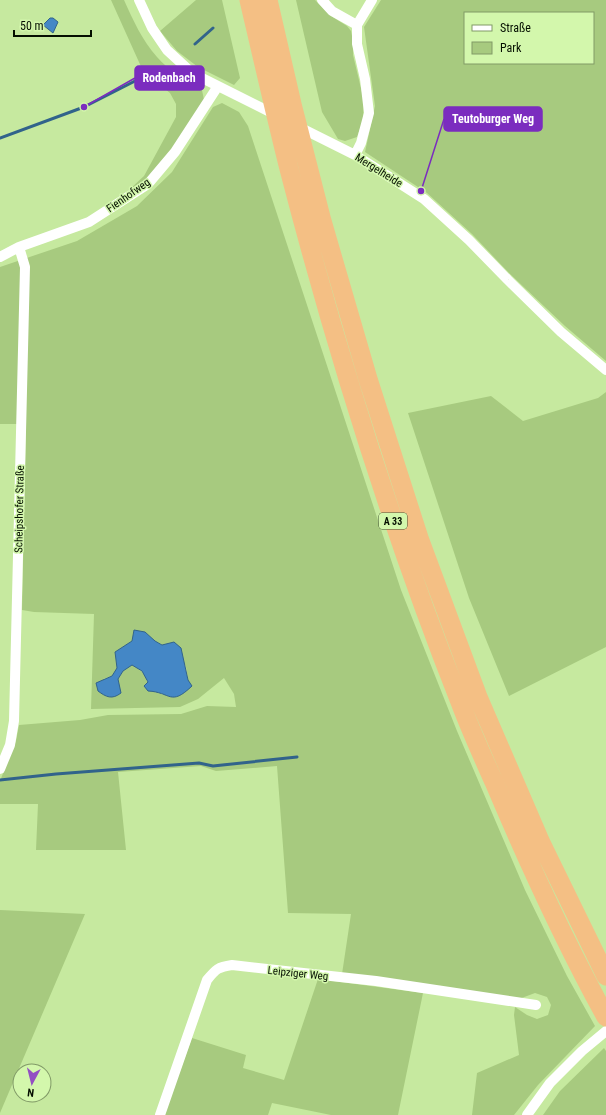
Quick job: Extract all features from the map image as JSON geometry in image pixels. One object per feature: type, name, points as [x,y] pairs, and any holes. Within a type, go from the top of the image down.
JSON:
[{"type":"highway","name":"A 33","points":[[249,0],[289,168],[308,239],[350,388],[403,550],[460,703],[524,854],[584,976],[606,1017]]},
{"type":"highway","name":"A 33","points":[[268,0],[292,104],[322,221],[368,379],[419,538],[481,704],[541,843],[606,976]]},
{"type":"street","name":"Mergelheide","points":[[139,0],[152,28],[167,50],[192,73],[355,155],[424,199],[469,240],[561,332],[606,370]]},
{"type":"street","points":[[322,0],[332,11],[357,25]]},
{"type":"street","points":[[355,155],[361,143],[368,113],[365,79],[357,44],[357,25],[372,0]]},
{"type":"street","name":"Fienhofweg","points":[[0,257],[19,248],[89,222],[148,184],[175,152],[218,86]]},
{"type":"street","name":"Scheipshofer Straße","points":[[0,769],[10,745],[14,721],[25,266],[19,248]]},
{"type":"street","name":"Leipziger Weg","points":[[160,1115],[208,980],[214,971],[220,967],[232,965],[376,981],[536,1005]]},
{"type":"street","points":[[527,1115],[550,1083],[582,1051],[606,1031]]},
{"type":"green space","points":[[111,0],[124,0],[138,30],[147,44],[162,62],[172,71],[202,90],[204,100],[172,149],[145,181],[118,200],[144,176],[176,117],[176,104],[170,93],[143,71]]},
{"type":"green space","points":[[196,0],[222,0],[240,78],[234,85],[198,67],[177,51],[160,31]]},
{"type":"green space","points":[[296,0],[315,0],[331,16],[347,26],[351,31],[353,55],[364,101],[363,120],[357,137],[345,141],[338,139],[322,112]]},
{"type":"green space","points":[[381,0],[606,0],[606,361],[565,326],[509,273],[472,234],[427,193],[365,152],[375,106],[364,27]]},
{"type":"green space","points":[[222,103],[239,112],[248,126],[401,590],[457,731],[525,890],[567,976],[595,1026],[538,1085],[514,1115],[472,1115],[477,1073],[519,1055],[514,1015],[515,1007],[527,1015],[537,1019],[548,1015],[551,1005],[547,997],[535,993],[519,999],[342,974],[351,914],[288,913],[277,766],[216,771],[201,766],[118,772],[126,850],[36,850],[38,804],[0,804],[0,781],[16,741],[19,725],[80,720],[108,715],[181,714],[207,706],[236,707],[234,694],[224,678],[198,699],[180,707],[91,709],[94,614],[34,612],[22,610],[26,424],[0,424],[0,267],[77,241],[137,206],[172,172],[213,107]],"holes":[[[134,631],[145,632],[155,641],[163,645],[174,642],[186,667],[188,680],[163,695],[157,691],[148,691],[146,678],[140,670],[132,665],[123,671],[118,679],[103,679],[112,676],[117,669],[115,652],[132,641]]]},
{"type":"green space","points":[[606,392],[606,647],[509,696],[469,598],[408,413],[491,396],[523,421],[598,398]]},
{"type":"green space","points":[[0,910],[85,914],[21,1063],[12,1063],[12,1085],[0,1113]]},
{"type":"green space","points":[[318,979],[423,993],[398,1115],[331,1115],[272,1103],[268,1115],[164,1115],[192,1038],[246,1055],[243,1068],[284,1080]]},
{"type":"green space","points":[[604,1048],[606,1051],[606,1115],[543,1115],[560,1091]]},
{"type":"water","points":[[50,18],[53,18],[58,22],[53,33],[43,25]]},
{"type":"water","points":[[134,630],[145,632],[162,645],[174,642],[181,648],[188,680],[192,686],[179,696],[174,697],[148,691],[144,686],[148,682],[142,671],[132,665],[123,671],[118,679],[121,693],[109,697],[98,691],[96,683],[112,676],[117,668],[115,652],[132,641]]},
{"type":"waterway","points":[[195,44],[213,28]]},
{"type":"waterway","points":[[148,73],[154,70]]},
{"type":"waterway","points":[[0,138],[84,107],[137,80]]},
{"type":"waterway","points":[[0,780],[56,774],[199,763],[213,766],[297,757]]},
{"type":"place","name":"Rodenbach","points":[[84,107]]},
{"type":"place","name":"Teutoburger Weg","points":[[421,191]]}]
